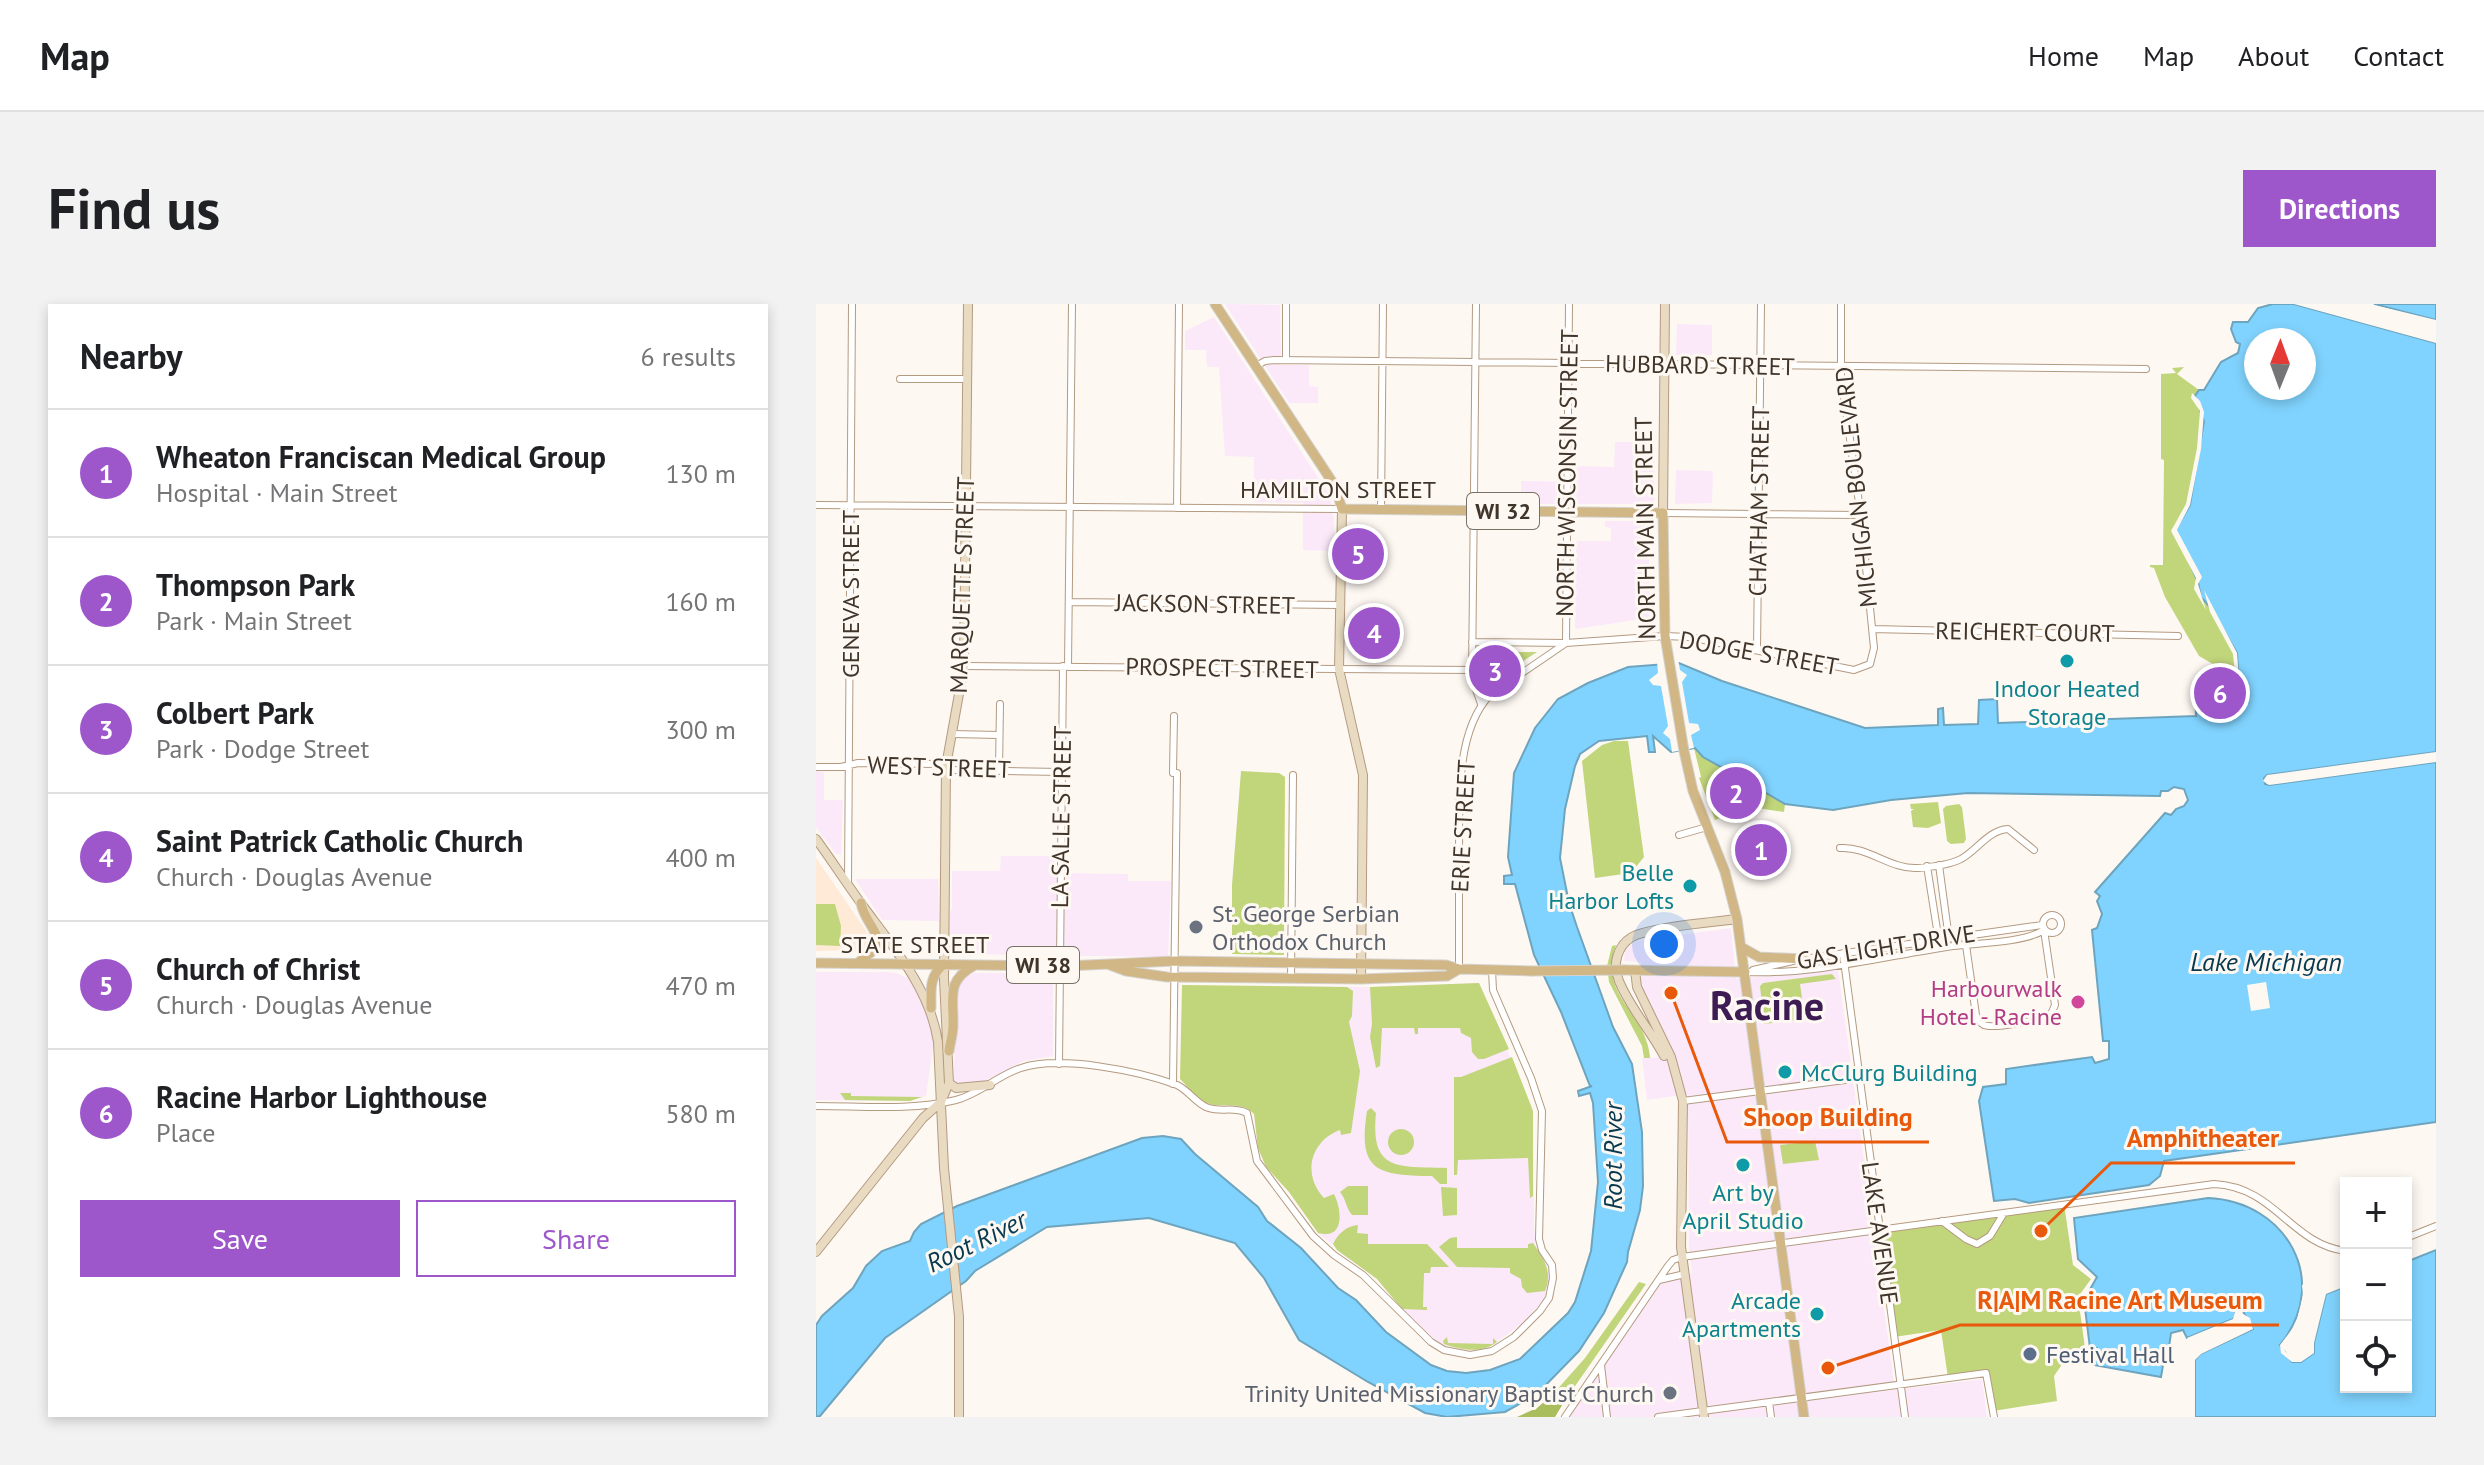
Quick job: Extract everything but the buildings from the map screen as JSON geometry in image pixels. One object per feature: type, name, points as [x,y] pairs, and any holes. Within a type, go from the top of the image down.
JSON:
[{"type":"main road","points":[[1215,304],[1335,486],[1342,509]]},
{"type":"main road","name":"HAMILTON STREET","points":[[1342,509],[1663,513]]},
{"type":"main road","name":"NORTH MAIN STREET","points":[[1663,513],[1668,658],[1693,791],[1725,872],[1737,919],[1804,1417]]},
{"type":"main road","points":[[858,963],[879,946],[875,932],[863,916],[861,903]]},
{"type":"main road","points":[[1741,947],[1765,958],[1805,959]]},
{"type":"main road","name":"STATE STREET","points":[[816,963],[1060,966],[1175,961],[1446,965],[1459,969],[1531,971],[1745,972]]},
{"type":"main road","points":[[931,1008],[933,977],[944,964]]},
{"type":"main road","points":[[949,1051],[953,1027],[951,993],[959,976],[977,964]]},
{"type":"main road","name":"STATE STREET","points":[[1109,965],[1126,971],[1175,977],[1361,979],[1447,976],[1459,969]]},
{"type":"street","name":"GENEVA STREET","points":[[848,884],[852,304]]},
{"type":"street","name":"MARQUETTE STREET","points":[[941,1102],[949,1083],[944,964],[946,766],[964,666],[968,304]]},
{"type":"street","name":"LA SALLE STREET","points":[[1059,1064],[1072,304]]},
{"type":"street","points":[[1177,508],[1179,304]]},
{"type":"street","points":[[1286,304],[1286,360]]},
{"type":"street","points":[[1381,509],[1383,304]]},
{"type":"street","points":[[1476,304],[1472,670],[1474,687],[1481,704],[1566,643]]},
{"type":"street","name":"NORTH WISCONSIN STREET","points":[[1566,643],[1569,304]]},
{"type":"street","name":"NORTH MAIN STREET","points":[[1663,513],[1665,304]]},
{"type":"street","name":"CHATHAM STREET","points":[[1757,650],[1761,304]]},
{"type":"street","name":"MICHIGAN BOULEVARD","points":[[1841,304],[1841,366],[1874,654],[1866,667]]},
{"type":"street","name":"HUBBARD STREET","points":[[1256,366],[1267,360],[1286,360],[2146,369]]},
{"type":"street","points":[[900,379],[967,379]]},
{"type":"street","name":"HAMILTON STREET","points":[[816,505],[1342,509]]},
{"type":"street","points":[[1342,509],[1339,669],[1363,775],[1361,979]]},
{"type":"street","name":"HAMILTON STREET","points":[[1663,513],[1860,515]]},
{"type":"street","name":"JACKSON STREET","points":[[1069,602],[1340,605]]},
{"type":"street","name":"REICHERT COURT","points":[[1872,629],[2178,636]]},
{"type":"street","name":"DODGE STREET","points":[[1472,642],[1566,643],[1665,636],[1707,639],[1854,670],[1866,667]]},
{"type":"street","name":"PROSPECT STREET","points":[[964,666],[1472,670]]},
{"type":"street","points":[[999,770],[1000,704]]},
{"type":"street","name":"ERIE STREET","points":[[1459,969],[1461,776],[1472,727],[1481,704]]},
{"type":"street","points":[[1173,1084],[1177,773],[1173,773],[1174,716]]},
{"type":"street","points":[[952,734],[999,735]]},
{"type":"street","name":"WEST STREET","points":[[816,767],[937,764],[955,770],[1062,772]]},
{"type":"street","points":[[1291,978],[1293,775]]},
{"type":"street","points":[[1679,835],[1707,827]]},
{"type":"street","points":[[1840,848],[1861,849],[1909,867],[1939,865],[1958,861],[2001,830],[2014,831],[2034,850]]},
{"type":"street","name":"MARQUETTE STREET","points":[[816,839],[904,963],[931,1008],[938,1042],[947,1201],[957,1290],[959,1417]]},
{"type":"street","points":[[1939,865],[1951,947]]},
{"type":"street","points":[[1927,866],[1940,948]]},
{"type":"street","points":[[1674,1075],[1618,980],[1617,956],[1627,941],[1643,932],[1737,919]]},
{"type":"street","points":[[1966,945],[1976,1015],[1981,1023],[1990,1026],[2042,1019],[2051,1014],[2055,1005],[2043,928]]},
{"type":"street","name":"GAS LIGHT DRIVE","points":[[1745,972],[1949,936],[2043,928]]},
{"type":"street","name":"GAS LIGHT DRIVE","points":[[1745,972],[1775,973],[1844,964],[2035,935],[2043,928]]},
{"type":"street","name":"LAKE AVENUE","points":[[1843,953],[1905,1417]]},
{"type":"street","points":[[816,1106],[917,1107],[969,1095],[1021,1068],[1043,1064],[1117,1069],[1180,1086],[1205,1107],[1247,1113],[1257,1161],[1313,1236],[1369,1280],[1431,1342],[1453,1353],[1478,1354],[1499,1348],[1524,1329],[1549,1298],[1553,1270],[1539,1239],[1542,1111],[1493,990],[1492,970]]},
{"type":"street","points":[[1630,970],[1671,1057],[1683,1101],[1682,1257],[1704,1414]]},
{"type":"street","points":[[1683,1101],[1860,1078]]},
{"type":"street","points":[[949,1083],[956,1088],[990,1085]]},
{"type":"street","points":[[816,1252],[923,1118],[941,1102]]},
{"type":"street","points":[[1565,1417],[1673,1260],[1682,1257],[2191,1186],[2228,1185],[2264,1199],[2318,1244],[2340,1250]]},
{"type":"street","points":[[1942,1221],[1977,1244],[1990,1236],[2004,1212]]},
{"type":"street","points":[[2412,1236],[2436,1226]]},
{"type":"street","points":[[1659,1280],[1685,1274]]},
{"type":"street","points":[[1601,1365],[1607,1417]]},
{"type":"street","points":[[1658,1417],[1704,1414],[1769,1402],[1986,1373],[1994,1417]]},
{"type":"street","points":[[1769,1402],[1771,1417]]},
{"type":"shaded area","points":[[1225,304],[1280,305],[1281,365],[1309,365],[1309,386],[1318,387],[1318,403],[1289,403]]},
{"type":"shaded area","points":[[1214,317],[1330,496],[1334,551],[1303,550],[1303,503],[1254,502],[1254,457],[1225,456],[1219,367],[1207,367],[1206,350],[1185,350],[1185,331]]},
{"type":"shaded area","points":[[1677,324],[1712,325],[1712,355],[1676,355]]},
{"type":"shaded area","points":[[1615,442],[1655,442],[1654,504],[1521,504],[1521,481],[1573,482],[1573,466],[1614,467]]},
{"type":"shaded area","points":[[1676,470],[1713,471],[1712,503],[1675,504]]},
{"type":"shaded area","points":[[1605,521],[1649,521],[1649,618],[1575,629],[1576,541],[1611,541],[1611,528],[1605,527]]},
{"type":"shaded area","points":[[816,771],[824,772],[824,800],[843,800],[841,855],[835,853],[816,827]]},
{"type":"shaded area","points":[[1001,856],[1055,856],[1055,873],[1128,874],[1128,881],[1171,881],[1168,957],[951,954],[949,916],[952,908],[952,871],[1000,871]]},
{"type":"shaded area","points":[[816,858],[871,938],[866,950],[816,951]]},
{"type":"shaded area","points":[[855,879],[938,879],[939,921],[882,920]]},
{"type":"shaded area","points":[[1731,928],[1736,979],[1838,969],[1895,1390],[1982,1379],[1987,1417],[1569,1417],[1663,1281],[1692,1273],[1689,1250],[1688,1094],[1647,1100],[1642,1058],[1671,1057],[1641,987],[1641,962],[1624,961],[1625,951],[1636,941]]},
{"type":"shaded area","points":[[816,972],[887,972],[910,979],[925,1003],[934,1039],[926,1096],[910,1101],[816,1100]]},
{"type":"shaded area","points":[[1053,973],[1053,1056],[1023,1061],[979,1085],[956,1085],[955,988],[965,975]]},
{"type":"shaded area","points":[[1479,983],[1533,1111],[1534,1229],[1536,1246],[1547,1265],[1549,1277],[1545,1298],[1523,1323],[1491,1346],[1469,1350],[1441,1345],[1402,1309],[1377,1279],[1318,1233],[1289,1192],[1266,1167],[1258,1148],[1251,1109],[1209,1104],[1180,1079],[1284,986]]},
{"type":"green space","points":[[2184,367],[2177,374],[2199,390],[2195,396],[2203,411],[2192,565],[2201,597],[2211,608],[2237,653],[2239,679],[2199,656],[2165,597],[2154,568],[2150,567],[2163,565],[2161,374],[2176,373],[2172,368]]},
{"type":"green space","points":[[1482,652],[1537,652],[1481,689]]},
{"type":"green space","points":[[1628,741],[1644,857],[1631,873],[1595,878],[1582,761],[1602,745]]},
{"type":"green space","points":[[1694,748],[1785,804],[1784,812],[1751,807],[1715,820],[1699,778]]},
{"type":"green space","points":[[1241,771],[1279,773],[1285,777],[1284,955],[1232,954],[1232,885]]},
{"type":"green space","points":[[1938,802],[1941,823],[1928,828],[1913,827],[1911,811],[1914,809],[1910,804]]},
{"type":"green space","points":[[1959,804],[1966,839],[1964,843],[1951,844],[1947,841],[1943,809]]},
{"type":"green space","points":[[816,904],[835,904],[841,926],[840,946],[816,945]]},
{"type":"green space","points":[[1616,945],[1613,978],[1641,1028],[1650,1058],[1644,1058],[1642,1046],[1609,982],[1607,966],[1612,946]]},
{"type":"green space","points":[[1832,974],[1836,979],[1800,984],[1805,1019],[1764,1024],[1760,986],[1763,983]]},
{"type":"green space","points":[[1479,983],[1509,1049],[1478,1059],[1472,1052],[1471,1038],[1461,1033],[1460,1028],[1418,1028],[1418,1034],[1415,1034],[1414,1028],[1382,1028],[1380,1066],[1376,1068],[1370,1037],[1370,987]]},
{"type":"green space","points":[[1182,985],[1347,987],[1353,991],[1349,1022],[1360,1071],[1351,1133],[1341,1135],[1340,1130],[1322,1142],[1316,1150],[1311,1169],[1317,1189],[1324,1198],[1334,1194],[1337,1201],[1340,1215],[1333,1232],[1318,1233],[1289,1192],[1266,1167],[1258,1148],[1254,1114],[1239,1106],[1206,1103],[1180,1079]]},
{"type":"green space","points":[[1512,1057],[1533,1111],[1533,1196],[1530,1198],[1528,1158],[1458,1160],[1457,1175],[1454,1175],[1454,1077]]},
{"type":"green space","points":[[840,1093],[851,1093],[851,1096],[922,1097],[910,1101],[845,1100]]},
{"type":"green space","points":[[1371,1108],[1376,1113],[1375,1133],[1383,1156],[1402,1166],[1447,1168],[1447,1184],[1440,1184],[1432,1176],[1386,1171],[1369,1159],[1365,1132],[1367,1111]]},
{"type":"green space","points":[[1401,1129],[1410,1133],[1414,1142],[1410,1151],[1401,1155],[1392,1151],[1388,1142],[1392,1133]]},
{"type":"green space","points":[[1815,1141],[1819,1160],[1783,1164],[1780,1145]]},
{"type":"green space","points":[[1348,1186],[1368,1186],[1368,1215],[1352,1215],[1340,1192]]},
{"type":"green space","points":[[1441,1187],[1457,1188],[1457,1215],[1443,1216]]},
{"type":"green space","points":[[2064,1204],[2073,1265],[2091,1279],[2078,1297],[2085,1348],[2072,1350],[2054,1376],[2057,1401],[1993,1411],[1985,1373],[1948,1378],[1941,1330],[1894,1337],[1879,1230]]},
{"type":"green space","points":[[1358,1225],[1357,1233],[1368,1234],[1368,1244],[1427,1244],[1449,1267],[1431,1267],[1430,1273],[1424,1273],[1423,1307],[1427,1310],[1402,1309],[1377,1279],[1337,1250],[1333,1244],[1337,1237],[1346,1229]]},
{"type":"green space","points":[[1457,1237],[1457,1248],[1528,1248],[1528,1244],[1533,1243],[1548,1272],[1545,1291],[1527,1293],[1521,1279],[1510,1273],[1510,1268],[1457,1267],[1439,1247],[1450,1238]]},
{"type":"green space","points":[[1639,1282],[1646,1284],[1564,1402],[1554,1393],[1585,1358]]},
{"type":"green space","points":[[1447,1337],[1448,1343],[1493,1344],[1493,1338],[1497,1342],[1491,1346],[1485,1348],[1464,1349],[1444,1344]]},
{"type":"green space","points":[[1554,1393],[1564,1402],[1555,1417],[1517,1417],[1537,1408]]},
{"type":"water","name":"Lake Michigan","points":[[2294,304],[2436,343],[2436,752],[2267,775],[2264,778],[2265,784],[2269,785],[2436,762],[2436,1122],[2164,1161],[2160,1176],[2149,1185],[2029,1203],[2015,1199],[1994,1201],[1979,1101],[1983,1087],[2006,1084],[2006,1069],[2092,1057],[2095,1063],[2109,1059],[2109,1041],[2103,1041],[2092,930],[2097,928],[2102,914],[2097,901],[2100,896],[2095,892],[2165,813],[2171,815],[2184,806],[2188,800],[2184,789],[2174,787],[2161,791],[2160,796],[1968,793],[1891,800],[1833,810],[1785,804],[1739,777],[1735,771],[1730,772],[1703,757],[1695,748],[1671,752],[1653,736],[1655,752],[1649,752],[1647,736],[1599,741],[1580,754],[1575,766],[1565,809],[1560,858],[1577,927],[1613,1027],[1632,1064],[1642,1132],[1643,1186],[1627,1262],[1604,1313],[1579,1351],[1536,1395],[1505,1412],[1447,1417],[1425,1413],[1299,1340],[1264,1278],[1235,1243],[1149,1218],[1047,1227],[975,1271],[966,1281],[885,1338],[816,1417],[816,1325],[853,1288],[866,1266],[882,1251],[910,1241],[921,1224],[957,1206],[1142,1138],[1163,1136],[1181,1139],[1258,1207],[1267,1221],[1301,1248],[1338,1288],[1356,1300],[1386,1332],[1431,1365],[1466,1373],[1490,1370],[1520,1359],[1568,1313],[1575,1302],[1591,1251],[1598,1182],[1593,1103],[1590,1093],[1579,1096],[1578,1091],[1592,1086],[1534,955],[1515,884],[1504,884],[1504,876],[1512,875],[1508,857],[1514,773],[1535,728],[1558,699],[1588,683],[1628,667],[1679,663],[1722,681],[1865,728],[1938,725],[1938,709],[1943,708],[1944,725],[1978,724],[1979,700],[1997,699],[1998,723],[2196,716],[2195,693],[2206,692],[2208,715],[2241,711],[2237,653],[2211,608],[2201,597],[2198,582],[2175,531],[2190,505],[2204,421],[2195,396],[2199,390],[2204,390],[2221,362],[2238,353],[2240,344],[2236,342],[2231,329],[2233,322],[2248,322],[2258,308]]},
{"type":"water","points":[[2374,304],[2436,304],[2436,320]]},
{"type":"water","points":[[2208,1198],[2236,1203],[2259,1213],[2279,1229],[2293,1249],[2301,1271],[2302,1295],[2295,1320],[2280,1345],[2292,1362],[2301,1362],[2314,1353],[2326,1294],[2340,1288],[2340,1393],[2412,1393],[2412,1260],[2436,1250],[2436,1417],[2195,1417],[2195,1360],[2200,1354],[2253,1329],[2241,1308],[2235,1308],[2236,1317],[2233,1319],[2187,1338],[2183,1330],[2171,1333],[2161,1377],[2094,1365],[2097,1348],[2090,1348],[2084,1300],[2097,1277],[2078,1259],[2074,1218]]},
{"type":"pier","points":[[2294,304],[2309,304],[2376,322],[2436,339],[2436,343]]},
{"type":"pier","points":[[2370,304],[2436,320],[2436,324],[2373,308]]},
{"type":"pier","points":[[2192,393],[2200,401],[2204,412],[2201,449],[2190,505],[2177,530],[2202,577],[2198,584],[2206,610],[2194,589],[2196,578],[2171,531],[2186,504],[2197,448],[2200,411],[2191,398]]},
{"type":"pier","points":[[2204,590],[2237,653],[2239,679],[2235,674],[2233,654],[2210,612]]},
{"type":"pier","points":[[1678,659],[1680,670],[1687,675],[1682,682],[1689,723],[1698,724],[1700,730],[1691,735],[1694,748],[1672,752],[1670,739],[1663,733],[1668,726],[1661,686],[1653,685],[1649,680],[1658,673],[1657,661]]},
{"type":"pier","points":[[2436,752],[2436,756],[2267,780],[2436,758],[2436,762],[2269,785],[2263,781],[2267,775]]},
{"type":"pier","points":[[2266,982],[2270,1008],[2251,1011],[2247,985]]},
{"type":"pier","points":[[2306,1283],[2307,1295],[2303,1312],[2297,1330],[2284,1346],[2293,1358],[2310,1352],[2323,1292],[2340,1285],[2340,1288],[2326,1294],[2314,1353],[2301,1362],[2292,1362],[2281,1353],[2280,1345],[2296,1324],[2303,1295],[2302,1285]]},
{"type":"pier","points":[[2237,1305],[2250,1318],[2253,1329],[2201,1354],[2195,1360],[2195,1417],[2191,1417],[2192,1358],[2199,1351],[2247,1329],[2249,1324],[2240,1317],[2235,1323],[2212,1333],[2189,1342],[2187,1338],[2233,1319]]},
{"type":"place","name":"Church of Christ","points":[[1358,554]]},
{"type":"place","name":"Saint Patrick Catholic Church","points":[[1374,633]]},
{"type":"place","name":"Indoor Heated Storage","points":[[2067,661]]},
{"type":"place","name":"Colbert Park","points":[[1495,671]]},
{"type":"place","name":"Racine Harbor Lighthouse","points":[[2220,693]]},
{"type":"place","name":"Thompson Park","points":[[1736,793]]},
{"type":"place","name":"Wheaton Franciscan Medical Group","points":[[1761,850]]},
{"type":"place","name":"Belle Harbor Lofts","points":[[1690,886]]},
{"type":"place","name":"St. George Serbian Orthodox Church","points":[[1196,927]]},
{"type":"place","name":"Shoop Building","points":[[1671,993]]},
{"type":"place","name":"Harbourwalk Hotel - Racine","points":[[2078,1002]]},
{"type":"place","name":"McClurg Building","points":[[1785,1072]]},
{"type":"place","name":"Art by April Studio","points":[[1743,1165]]},
{"type":"place","name":"Amphitheater","points":[[2041,1231]]},
{"type":"place","name":"Arcade Apartments","points":[[1817,1314]]},
{"type":"place","name":"Festival Hall","points":[[2030,1354]]},
{"type":"place","name":"R|A|M Racine Art Museum","points":[[1828,1368]]},
{"type":"place","name":"Trinity United Missionary Baptist Church","points":[[1670,1393]]},
{"type":"district","name":"Racine","points":[[1767,1005]]},
{"type":"water label","name":"Root River","points":[[1612,1156]]},
{"type":"water label","name":"Root River","points":[[976,1241]]}]
